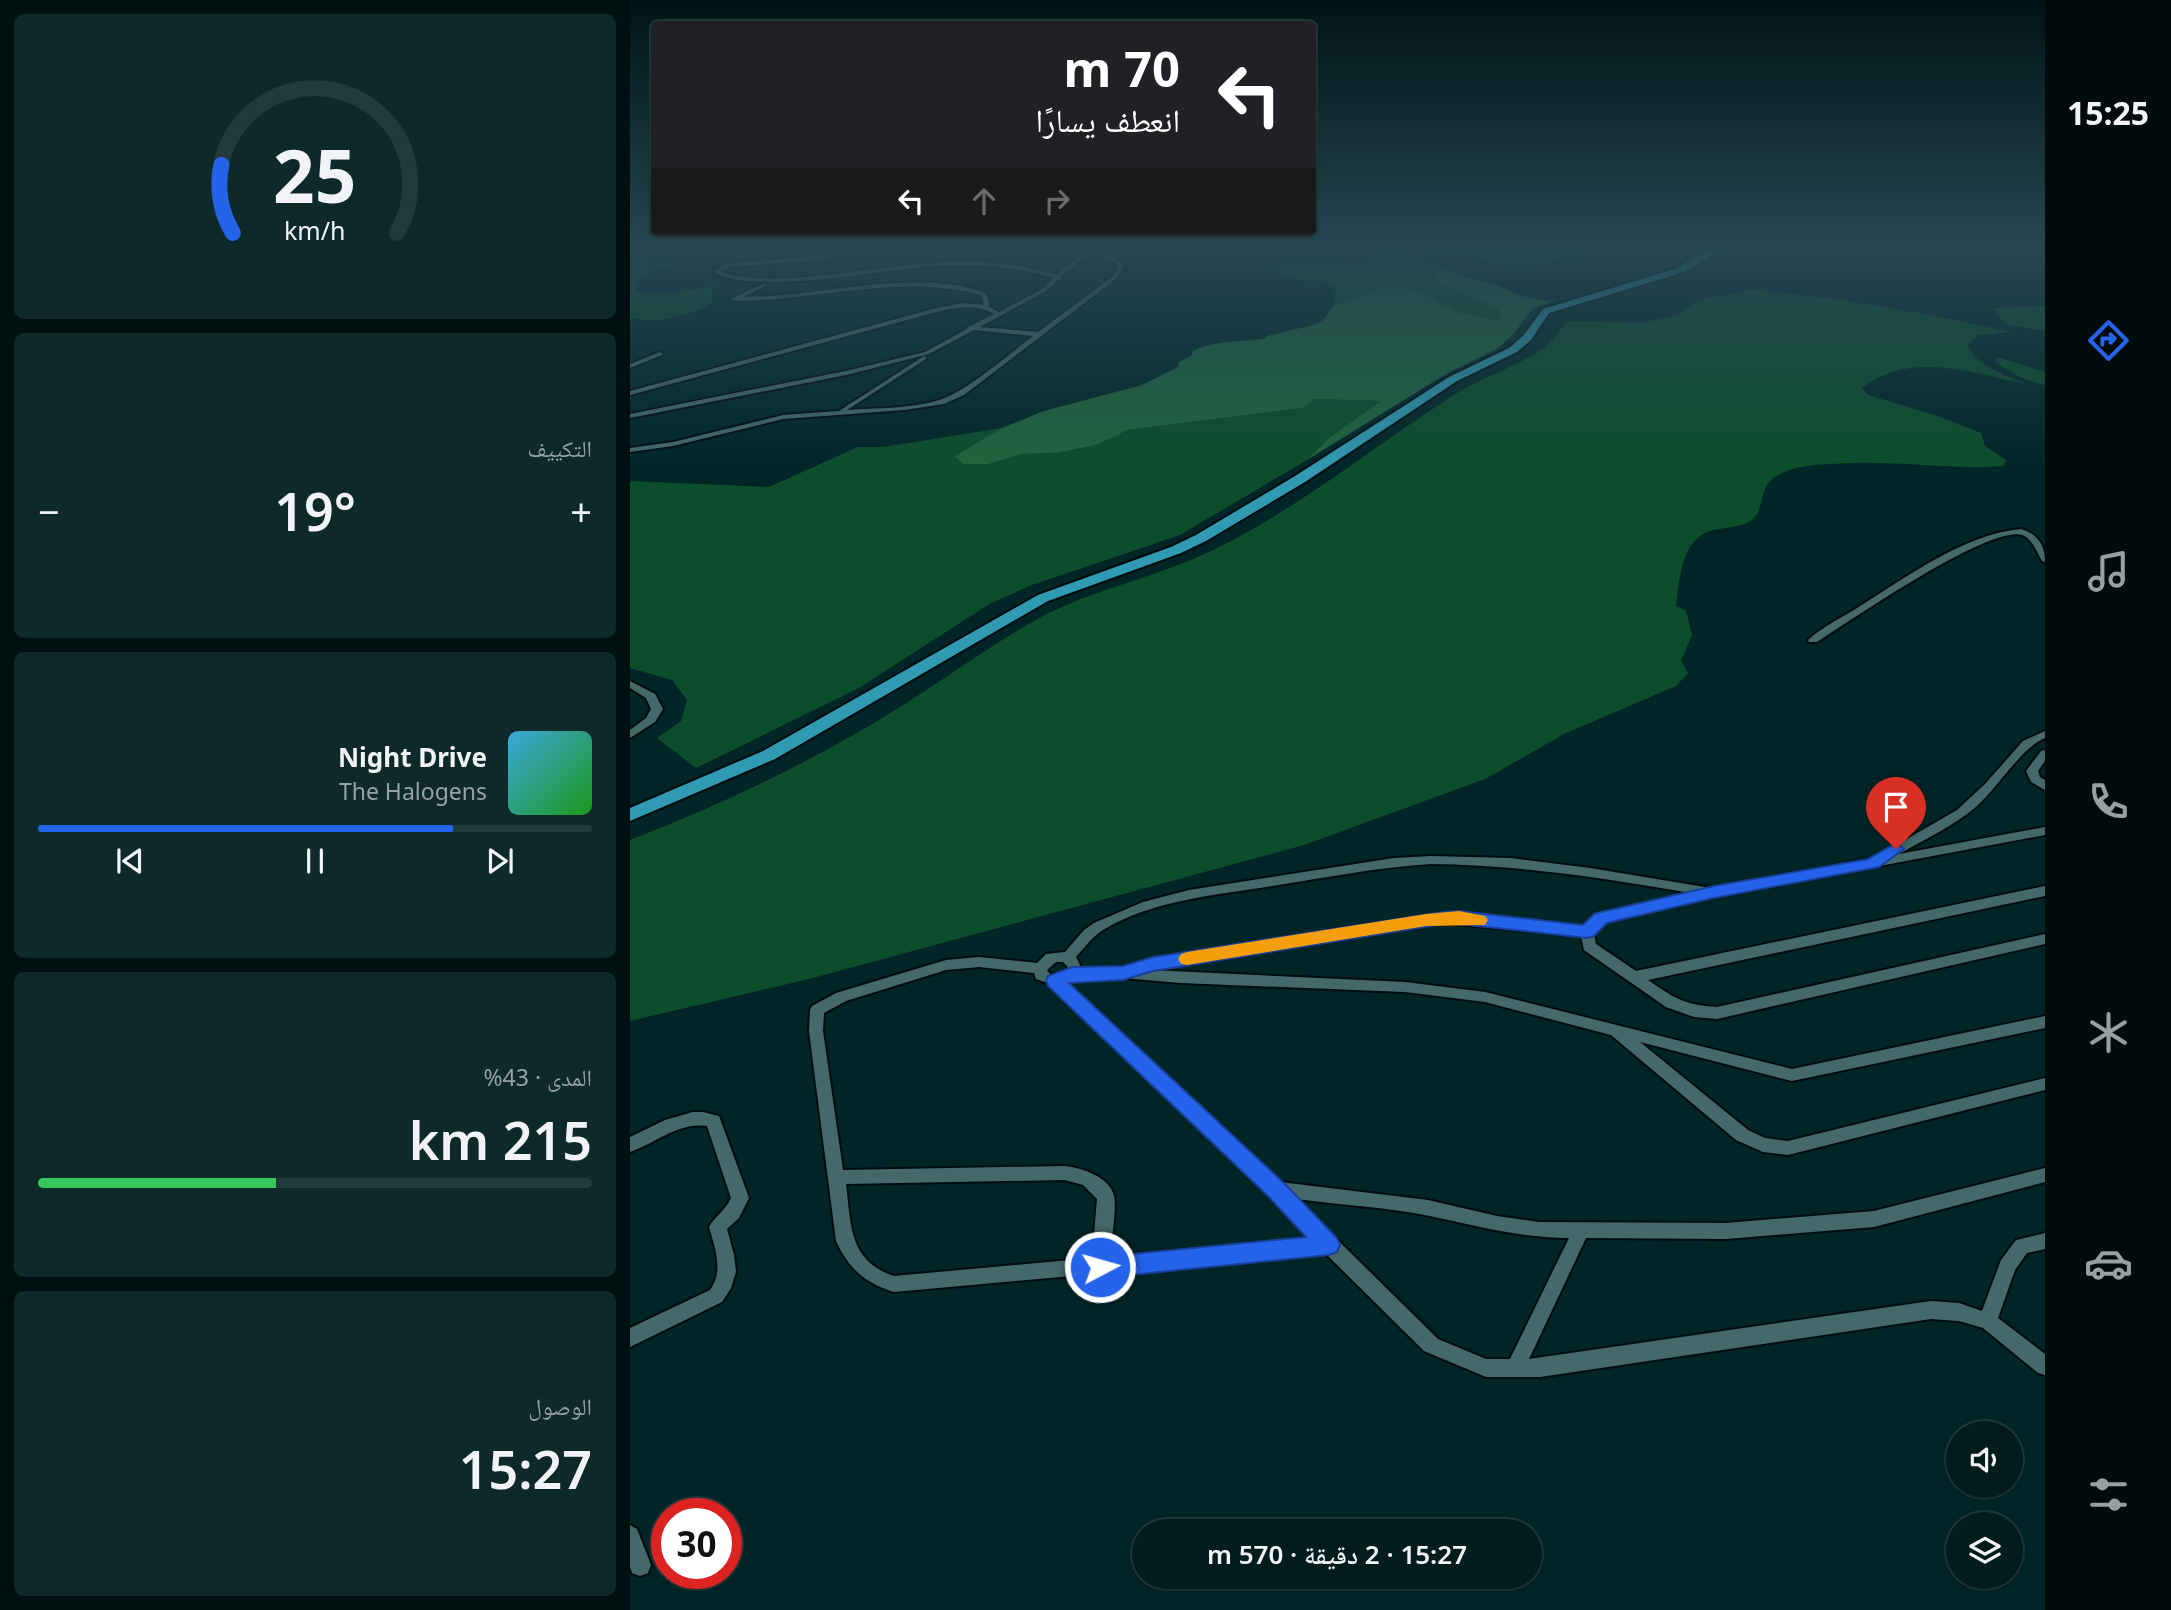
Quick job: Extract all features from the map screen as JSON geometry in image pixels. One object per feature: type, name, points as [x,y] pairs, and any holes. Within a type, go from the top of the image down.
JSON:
[{"type":"main road","points":[[630,815],[769,755],[1043,598],[1176,550],[1201,538],[1300,479],[1453,379],[1513,350],[1527,338],[1538,323]]},
{"type":"street","points":[[630,394],[886,323]]},
{"type":"street","points":[[842,411],[980,323]]},
{"type":"street","points":[[630,450],[673,444],[783,417],[918,406],[956,396],[1051,323]]},
{"type":"street","points":[[970,328],[1037,334]]},
{"type":"street","points":[[630,416],[905,360],[939,348]]},
{"type":"street","points":[[630,366],[660,354]]},
{"type":"street","points":[[630,407],[687,405]]},
{"type":"street","points":[[1813,640],[1953,555],[2006,532],[2017,531],[2030,536],[2045,559]]},
{"type":"street","points":[[630,684],[651,696],[657,709],[651,720],[630,735]]},
{"type":"street","points":[[1873,863],[1920,835],[1951,821],[1973,803],[2008,766],[2021,745],[2045,734]]},
{"type":"street","points":[[2045,753],[2032,771],[2035,779],[2045,786]]},
{"type":"street","points":[[1587,932],[1601,918],[1714,892],[2045,831]]},
{"type":"street","points":[[1068,957],[1089,933],[1099,926],[1143,907],[1189,895],[1394,862],[1478,861],[1623,877],[1714,892]]},
{"type":"street","points":[[1635,977],[2045,891]]},
{"type":"street","points":[[1123,973],[1153,964],[1443,918],[1587,932]]},
{"type":"street","points":[[1587,932],[1589,946],[1671,1003],[1694,1011],[1717,1013],[2045,939]]},
{"type":"street","points":[[1040,969],[1051,958],[1068,957],[1074,962],[1072,974]]},
{"type":"street","points":[[1040,969],[979,962],[946,965],[841,997],[817,1010],[816,1031],[845,1241],[863,1269],[877,1279],[894,1284],[1329,1245]]},
{"type":"street","points":[[1040,969],[1041,975],[1055,981],[1276,1189],[1431,1345],[1486,1368],[1540,1368],[1931,1310],[1959,1312],[1988,1321],[2045,1366]]},
{"type":"street","points":[[1055,981],[1072,974],[1123,973],[1181,978],[1405,987],[1485,997],[1793,1075],[2045,1022]]},
{"type":"street","points":[[1614,1030],[1742,1135],[1763,1145],[1788,1148],[2045,1084]]},
{"type":"street","points":[[630,1145],[690,1119],[705,1117],[713,1121],[740,1198],[733,1213],[718,1227],[728,1273],[726,1286],[716,1296],[695,1308],[630,1338]]},
{"type":"street","points":[[836,1177],[1065,1172],[1080,1175],[1100,1188],[1106,1197],[1100,1267]]},
{"type":"street","points":[[1276,1189],[1427,1208],[1507,1226],[1581,1231],[1726,1231],[1874,1219],[2045,1175]]},
{"type":"street","points":[[1515,1368],[1581,1231]]},
{"type":"street","points":[[1988,1321],[2007,1266],[2022,1246],[2045,1241]]},
{"type":"street","points":[[630,1536],[640,1565]]},
{"type":"green space","points":[[1522,323],[1497,349],[1446,374],[1307,460],[1328,439],[1381,401],[1315,399],[1302,408],[1128,430],[1097,445],[1056,453],[1022,454],[989,464],[963,464],[955,456],[1002,428],[1044,411],[1142,385],[1178,367],[1179,362],[1201,347],[1263,339],[1313,325]]},
{"type":"green space","points":[[1566,323],[1970,323],[2011,332],[1979,335],[1967,345],[1985,365],[2027,384],[1964,370],[1921,367],[1881,376],[1862,388],[1868,395],[1938,416],[1981,433],[1985,446],[2006,460],[2003,466],[1854,463],[1802,467],[1775,477],[1766,487],[1759,511],[1750,521],[1702,534],[1688,550],[1681,572],[1676,606],[1686,611],[1692,635],[1681,661],[1688,673],[1676,686],[1564,734],[1485,779],[1304,845],[809,979],[630,1021],[630,840],[731,798],[829,749],[1043,616],[1086,597],[1198,557],[1250,531],[1451,397],[1520,362],[1553,339]]},
{"type":"green space","points":[[2005,323],[2045,323],[2045,331]]},
{"type":"green space","points":[[2000,358],[2045,372],[2045,385],[2012,373],[1995,360]]},
{"type":"green space","points":[[1315,399],[1383,401],[1328,439],[1307,460],[1180,535],[1032,585],[991,603],[859,688],[696,768],[657,738],[681,721],[687,700],[672,680],[630,668],[630,481],[769,487],[858,447],[883,447],[1002,428],[956,456],[989,464],[1022,454],[1056,453],[1097,445],[1128,430],[1302,408]]},
{"type":"slow traffic","points":[[1187,959],[1426,920],[1479,920]]},
{"type":"route","points":[[1100,1267],[1329,1245],[1276,1189],[1055,981],[1072,974],[1123,973],[1153,964],[1443,918],[1587,932],[1601,918],[1714,892],[1873,863],[1896,849]]}]
